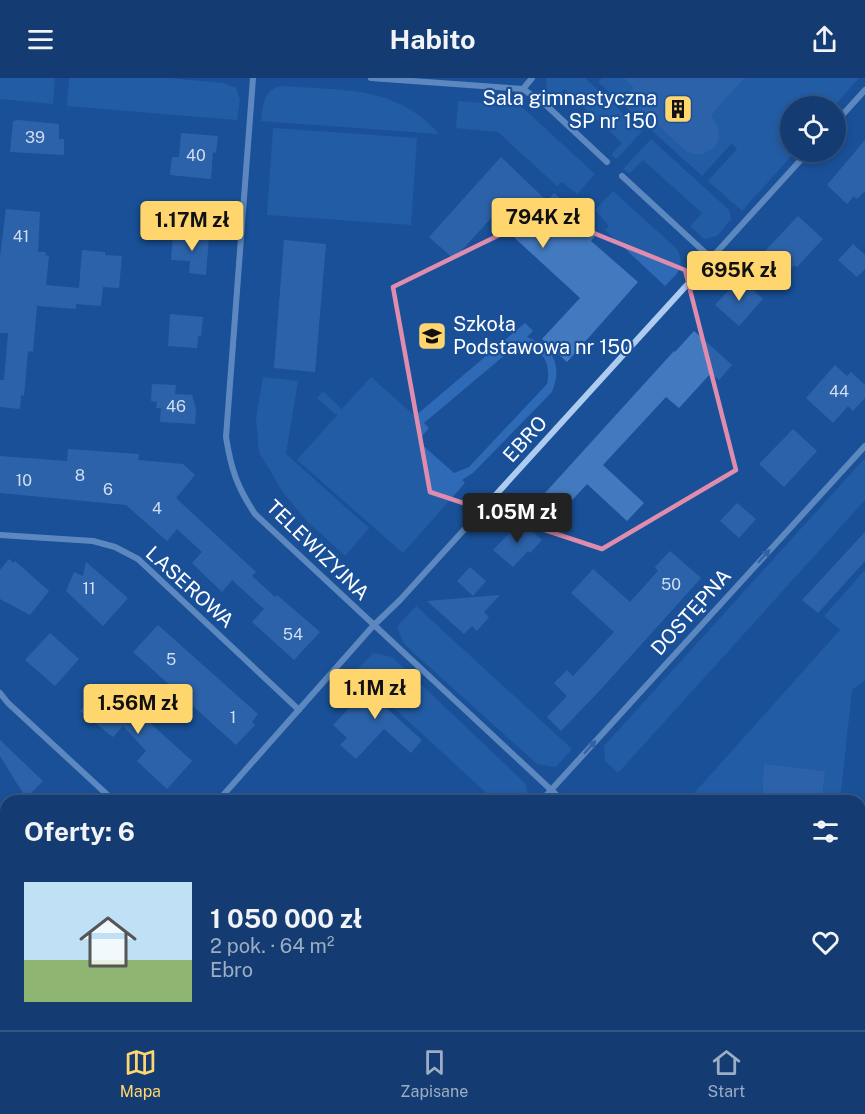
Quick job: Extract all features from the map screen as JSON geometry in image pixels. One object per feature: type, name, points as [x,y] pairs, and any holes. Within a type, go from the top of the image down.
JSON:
[{"type":"street","name":"TELEWIZYJNA","points":[[253,78],[226,437],[234,478],[255,514],[556,795]]},
{"type":"street","points":[[371,78],[523,89],[546,106],[607,162]]},
{"type":"street","points":[[523,89],[532,78]]},
{"type":"street","points":[[846,111],[865,90]]},
{"type":"street","name":"EBRO","points":[[223,795],[373,626],[408,591],[799,162]]},
{"type":"street","points":[[622,176],[712,259]]},
{"type":"street","name":"DOSTĘPNA","points":[[546,795],[865,446]]},
{"type":"street","name":"LASEROWA","points":[[0,535],[93,541],[115,547],[138,560],[300,710]]},
{"type":"street","points":[[0,693],[108,795]]},
{"type":"highlighted area","points":[[544,213],[685,270],[736,470],[602,549],[430,492],[393,287]]},
{"type":"shaded area","points":[[0,78],[55,78],[53,104],[0,99]]},
{"type":"shaded area","points":[[69,78],[168,78],[224,83],[236,88],[240,100],[237,120],[67,106]]},
{"type":"shaded area","points":[[546,78],[585,78],[642,131],[617,159],[611,155],[622,143],[564,89],[553,101],[547,92]]},
{"type":"shaded area","points":[[602,78],[859,78],[843,96],[780,96],[780,162],[786,162],[742,211],[708,181],[737,149],[732,143],[702,176],[598,82]]},
{"type":"shaded area","points":[[283,86],[347,90],[387,99],[422,118],[439,134],[261,121],[268,93]]},
{"type":"shaded area","points":[[458,101],[519,106],[595,174],[577,194],[562,182],[557,186],[498,132],[456,128]]},
{"type":"shaded area","points":[[273,128],[417,138],[411,225],[267,215]]},
{"type":"shaded area","points":[[651,139],[729,210],[731,219],[717,236],[704,239],[690,226],[702,213],[643,160],[630,173],[623,169]]},
{"type":"shaded area","points":[[613,191],[677,249],[681,265],[665,286],[605,230],[609,226],[595,210]]},
{"type":"shaded area","points":[[525,323],[533,331],[527,337],[543,346],[556,365],[552,392],[473,473],[462,480],[465,483],[403,553],[297,460],[338,414],[335,414],[317,398],[323,391],[341,410],[371,377],[415,416]],"holes":[[[517,345],[533,348],[543,356],[548,368],[547,384],[469,467],[454,473],[418,441],[429,428],[424,423]]]},
{"type":"shaded area","points":[[263,377],[298,381],[286,454],[369,528],[345,556],[305,519],[284,494],[259,452],[256,418]]},
{"type":"shaded area","points":[[865,458],[865,500],[618,773],[605,761],[604,746]]},
{"type":"shaded area","points":[[865,570],[865,680],[852,690],[841,795],[823,795],[825,771],[765,765],[762,795],[692,795],[840,630],[824,616]]},
{"type":"shaded area","points":[[416,606],[572,749],[556,767],[537,764],[404,644],[397,627]]},
{"type":"shaded area","points":[[373,653],[392,657],[526,784],[527,795],[488,795],[355,672]]},
{"type":"building","name":"Sala gimnastyczna SP nr 150","points":[[624,78],[744,78],[711,115],[718,127],[719,139],[714,148],[703,154],[694,154],[686,151],[634,103],[627,95],[634,88]]},
{"type":"building","points":[[13,121],[59,124],[59,139],[64,139],[64,155],[10,152]]},
{"type":"building","points":[[181,133],[218,136],[216,153],[213,152],[211,179],[170,175],[172,157],[179,157]]},
{"type":"building","points":[[865,140],[865,191],[857,199],[854,196],[847,204],[827,185]]},
{"type":"building","points":[[501,157],[547,201],[554,193],[590,225],[598,233],[591,241],[638,282],[567,362],[542,339],[580,298],[492,217],[454,259],[429,237]]},
{"type":"building","points":[[6,209],[40,212],[38,252],[46,252],[45,255],[49,256],[46,285],[79,288],[82,250],[122,256],[119,288],[103,287],[101,306],[76,304],[76,309],[37,306],[33,352],[28,351],[24,396],[21,395],[20,409],[0,407],[0,380],[4,380],[8,333],[0,333],[0,257]]},
{"type":"building","points":[[798,216],[823,239],[797,267],[795,265],[787,273],[764,252]]},
{"type":"building","points":[[173,234],[209,236],[206,275],[189,273],[190,261],[171,260]]},
{"type":"building","points":[[284,240],[326,244],[315,372],[274,368]]},
{"type":"building","points":[[853,244],[865,255],[865,269],[857,277],[838,260]]},
{"type":"building","points":[[740,278],[763,299],[739,326],[715,305]]},
{"type":"building","points":[[170,314],[203,317],[197,348],[168,346]]},
{"type":"building","points":[[694,331],[732,365],[719,380],[711,373],[679,408],[666,397],[603,465],[644,503],[627,521],[587,484],[564,509],[545,493]]},
{"type":"building","points":[[835,365],[847,376],[851,372],[865,385],[865,398],[853,411],[848,406],[833,423],[806,398]]},
{"type":"building","points":[[152,384],[176,385],[175,394],[192,395],[196,409],[195,424],[160,422],[161,408],[156,408],[157,402],[151,401]]},
{"type":"building","points":[[793,429],[817,451],[784,487],[759,464]]},
{"type":"building","points":[[68,449],[139,454],[138,460],[183,464],[195,475],[176,498],[256,572],[252,576],[320,632],[294,660],[252,622],[264,609],[232,580],[222,592],[192,563],[202,552],[177,529],[167,541],[126,505],[0,493],[0,456],[67,461]]},
{"type":"building","points":[[737,503],[756,519],[739,538],[720,521]]},
{"type":"building","points":[[521,521],[542,540],[513,567],[493,550]]},
{"type":"building","points":[[865,532],[865,561],[818,613],[802,600]]},
{"type":"building","points":[[670,551],[701,578],[561,731],[547,717],[567,696],[554,683],[567,670],[573,676],[614,632],[571,593],[593,569],[630,602],[658,571],[655,567]]},
{"type":"building","points":[[9,559],[13,563],[15,561],[49,591],[30,615],[0,599],[0,570]]},
{"type":"building","points":[[86,562],[128,598],[103,626],[66,591],[74,572],[83,576]]},
{"type":"building","points":[[470,567],[486,581],[473,596],[457,581]]},
{"type":"building","points":[[500,595],[484,612],[489,617],[477,631],[472,626],[464,634],[427,601]]},
{"type":"building","points":[[158,625],[258,714],[252,722],[255,725],[236,745],[133,652]]},
{"type":"building","points":[[50,633],[79,659],[55,686],[25,660]]},
{"type":"building","points":[[389,671],[404,684],[384,706],[422,740],[411,753],[384,729],[356,759],[340,745],[347,738],[333,725],[356,701],[359,705]]},
{"type":"building","points":[[106,683],[192,761],[167,789],[137,761],[146,751],[123,726],[113,737],[80,711]]},
{"type":"building","points":[[0,740],[43,781],[29,795],[24,795],[0,756]]},
{"type":"building","points":[[764,764],[825,771],[823,795],[762,795]]},
{"type":"place","name":"Sala gimnastyczna SP nr 150","points":[[678,109]]},
{"type":"place","name":"Szkoła Podstawowa nr 150","points":[[432,336]]}]
